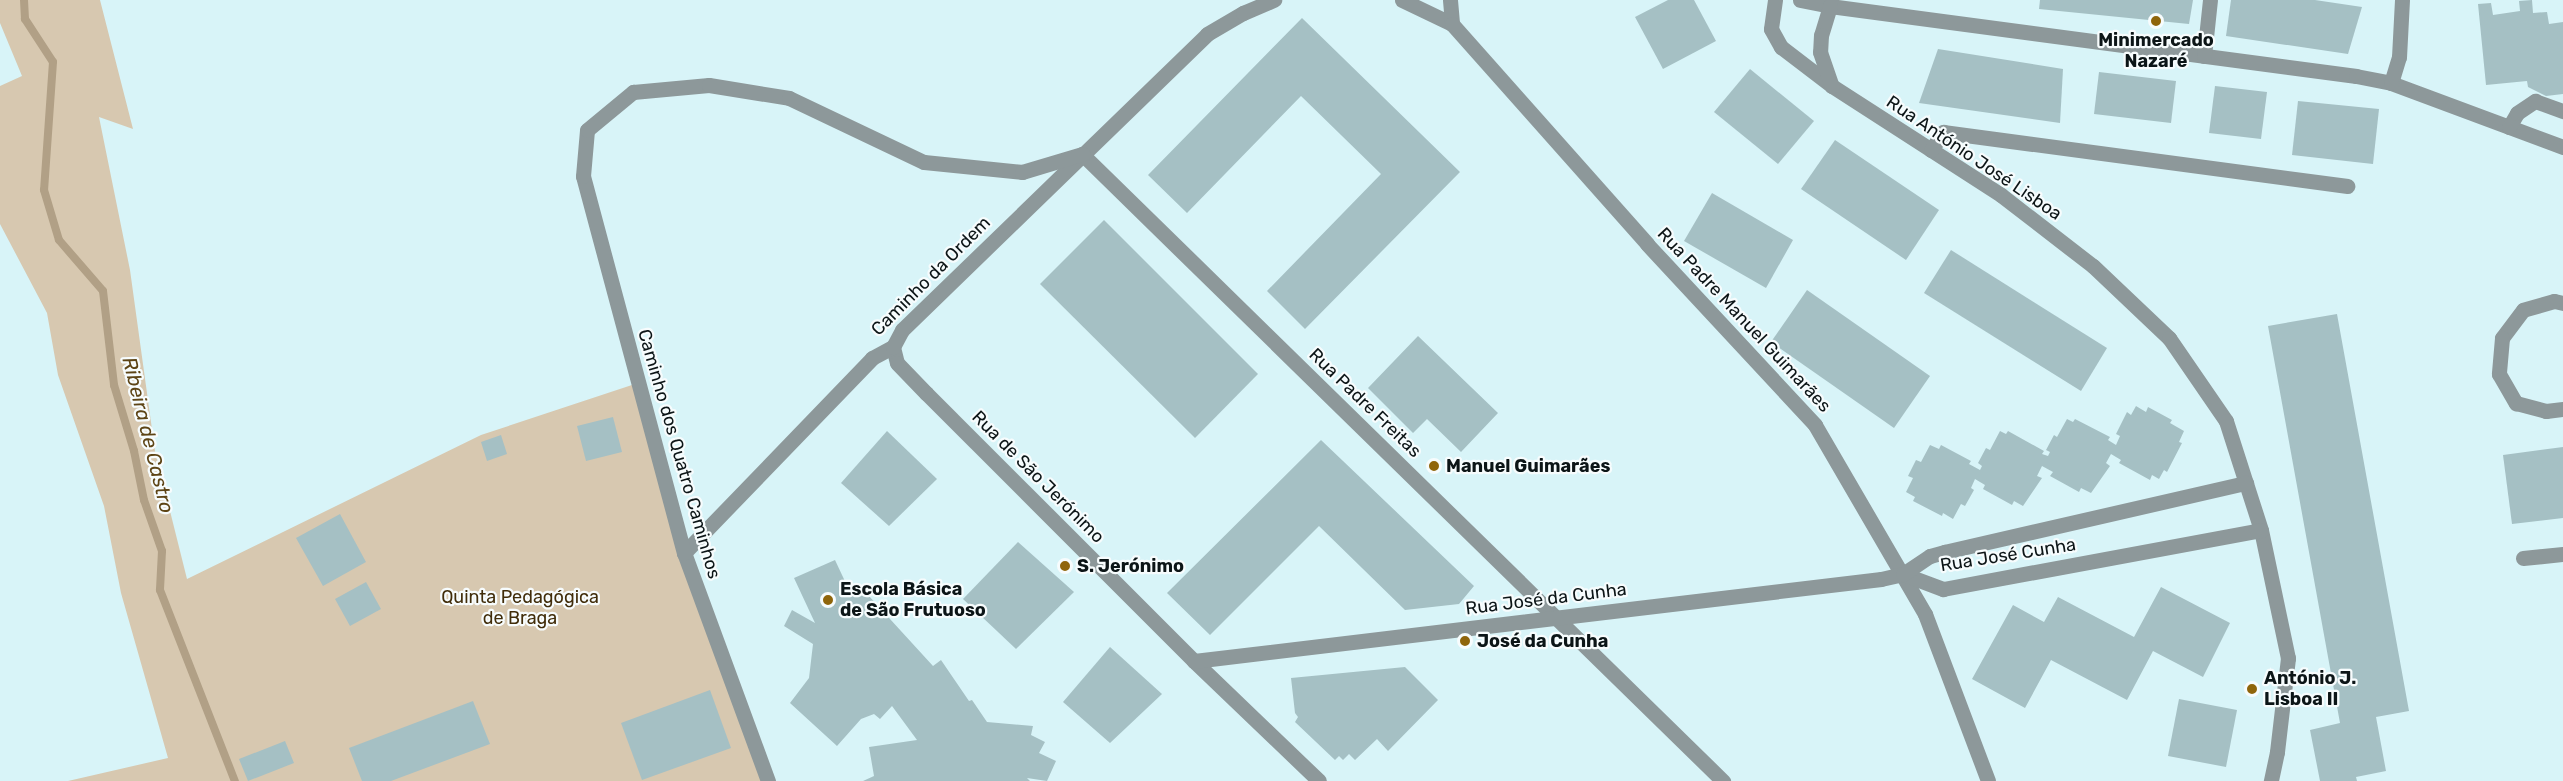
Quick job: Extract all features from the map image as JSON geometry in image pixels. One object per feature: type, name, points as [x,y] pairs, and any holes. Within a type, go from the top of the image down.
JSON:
[{"type":"street","name":"Caminho da Ordem","points":[[684,553],[872,358],[893,346],[902,330],[1207,34],[1243,13],[1274,0]]},
{"type":"street","name":"Rua Padre Manuel Guimarães","points":[[1402,0],[1452,24],[1647,244],[1815,424],[1925,614],[1988,781]]},
{"type":"street","points":[[1450,0],[1452,24]]},
{"type":"street","name":"Rua António José Lisboa","points":[[1775,0],[1771,29],[1781,47],[1832,86],[2001,195],[2093,266],[2169,338],[2226,421],[2260,530],[2288,658],[2277,752],[2271,781]]},
{"type":"street","points":[[1800,0],[2391,83],[2563,147]]},
{"type":"street","points":[[2204,56],[2210,0]]},
{"type":"street","points":[[2391,83],[2399,57],[2402,0]]},
{"type":"street","points":[[1830,6],[1821,35],[1820,52],[1832,86]]},
{"type":"street","name":"Caminho da Ordem","points":[[586,130],[633,92],[709,85],[789,98],[924,162],[1022,172],[1082,154]]},
{"type":"street","points":[[2509,127],[2517,113],[2535,101],[2563,111]]},
{"type":"street","name":"Caminho dos Quatro Caminhos","points":[[586,130],[583,176],[684,553],[768,781]]},
{"type":"street","points":[[1931,150],[1943,132],[2347,186]]},
{"type":"street","name":"Rua Padre Freitas","points":[[1082,154],[1723,781]]},
{"type":"street","points":[[2563,303],[2554,301],[2523,310],[2502,338],[2499,374],[2516,403],[2546,411],[2563,409]]},
{"type":"street","name":"Rua de São Jerónimo","points":[[893,346],[897,363],[1194,661],[1319,781]]},
{"type":"street","name":"Rua José Cunha","points":[[1903,574],[1930,555],[2246,483]]},
{"type":"street","name":"Rua José Cunha","points":[[1903,574],[1943,589],[2260,530]]},
{"type":"street","points":[[2523,558],[2563,554]]},
{"type":"street","name":"Rua José da Cunha","points":[[1194,661],[1903,574]]},
{"type":"green space","name":"Quinta Pedagógica de Braga","points":[[0,0],[100,0],[133,129],[99,117],[130,270],[155,451],[187,579],[481,435],[638,383],[684,553],[768,781],[68,781],[168,758],[121,593],[104,506],[58,375],[47,313],[0,224],[0,86],[22,76],[0,23]]},
{"type":"building","points":[[1668,0],[1694,0],[1716,41],[1663,69],[1635,17]]},
{"type":"building","points":[[2040,0],[2193,0],[2189,24],[2039,9]]},
{"type":"building","points":[[2231,0],[2315,0],[2362,7],[2348,54],[2226,36]]},
{"type":"building","points":[[2532,0],[2533,13],[2547,12],[2549,24],[2563,22],[2563,94],[2546,96],[2528,87],[2527,81],[2486,85],[2478,4],[2491,3],[2493,15],[2520,11],[2519,1]]},
{"type":"building","points":[[1302,18],[1460,172],[1305,329],[1267,291],[1381,174],[1301,96],[1187,213],[1148,175]]},
{"type":"building","points":[[1938,49],[2063,69],[2060,123],[1919,103]]},
{"type":"building","points":[[1750,69],[1814,121],[1778,164],[1714,112]]},
{"type":"building","points":[[2099,72],[2176,81],[2171,123],[2094,114]]},
{"type":"building","points":[[2215,86],[2267,92],[2261,139],[2209,133]]},
{"type":"building","points":[[2298,101],[2379,109],[2373,164],[2292,155]]},
{"type":"building","points":[[1835,140],[1939,210],[1906,260],[1801,189]]},
{"type":"building","points":[[1712,193],[1793,240],[1766,288],[1684,241]]},
{"type":"building","points":[[1104,220],[1258,374],[1195,438],[1040,284]]},
{"type":"building","points":[[1951,250],[2107,348],[2081,391],[1924,293]]},
{"type":"building","points":[[1807,290],[1930,376],[1894,428],[1771,342]]},
{"type":"building","points":[[2337,314],[2409,711],[2376,717],[2386,771],[2356,777],[2357,781],[2320,781],[2310,730],[2340,723],[2268,326]]},
{"type":"building","points":[[1418,336],[1498,413],[1461,452],[1427,419],[1413,433],[1368,388]]},
{"type":"building","points":[[2136,406],[2146,412],[2148,407],[2172,420],[2170,423],[2184,431],[2179,442],[2182,443],[2167,472],[2164,470],[2159,479],[2152,475],[2150,480],[2119,463],[2121,460],[2111,454],[2106,463],[2110,466],[2091,493],[2081,488],[2079,492],[2050,476],[2053,472],[2042,466],[2037,476],[2042,478],[2023,506],[2014,501],[2012,505],[1983,489],[1985,485],[1975,479],[1971,488],[1974,490],[1965,506],[1961,504],[1953,519],[1913,501],[1915,497],[1906,492],[1913,478],[1908,476],[1916,460],[1921,462],[1930,445],[1939,449],[1941,445],[1971,461],[1969,464],[1980,470],[1982,466],[1978,463],[1986,448],[1990,450],[2000,431],[2006,434],[2008,431],[2044,451],[2042,454],[2048,456],[2050,452],[2046,450],[2054,435],[2057,437],[2067,419],[2073,422],[2075,419],[2110,437],[2108,440],[2116,445],[2120,436],[2116,434],[2127,412],[2131,415]]},
{"type":"building","points":[[613,417],[622,452],[586,461],[577,426]]},
{"type":"building","points":[[887,431],[937,479],[889,526],[841,483]]},
{"type":"building","points":[[501,435],[507,454],[487,461],[481,442]]},
{"type":"building","points":[[1321,440],[1474,586],[1459,604],[1405,610],[1319,526],[1210,635],[1167,593]]},
{"type":"building","points":[[2563,447],[2563,518],[2512,524],[2503,455]]},
{"type":"building","points":[[340,514],[366,562],[323,586],[296,538]]},
{"type":"building","points":[[1018,542],[1074,592],[1016,649],[963,599]]},
{"type":"building","points":[[835,560],[850,592],[858,584],[933,666],[941,660],[969,701],[972,700],[987,722],[1033,726],[1031,735],[1045,742],[1039,753],[1056,761],[1047,781],[1027,778],[1030,781],[863,781],[874,776],[869,747],[917,740],[892,706],[880,719],[874,714],[861,719],[837,746],[790,703],[809,678],[813,644],[784,626],[792,610],[815,623],[794,578]]},
{"type":"building","points":[[366,582],[381,609],[350,626],[335,599]]},
{"type":"building","points":[[2161,587],[2230,623],[2203,677],[2153,651],[2127,700],[2051,660],[2025,708],[1972,679],[2013,605],[2044,622],[2058,597],[2134,637]]},
{"type":"building","points":[[1110,647],[1162,694],[1110,743],[1063,702]]},
{"type":"building","points":[[1405,667],[1438,700],[1388,751],[1377,739],[1355,760],[1349,754],[1343,760],[1339,756],[1335,760],[1295,722],[1298,717],[1295,713],[1291,678]]},
{"type":"building","points":[[710,690],[731,748],[642,780],[621,723]]},
{"type":"building","points":[[2179,699],[2237,710],[2226,767],[2168,756]]},
{"type":"building","points":[[473,701],[490,744],[391,781],[362,781],[349,748]]},
{"type":"building","points":[[285,741],[294,763],[248,781],[239,759]]},
{"type":"waterway","name":"Ribeira de Castro","points":[[24,0],[25,19],[53,62],[44,190],[59,240],[103,291],[114,385],[134,451],[144,500],[162,551],[160,590],[235,781]]},
{"type":"place","name":"Minimercado Nazaré","points":[[2156,21]]},
{"type":"place","name":"Manuel Guimarães","points":[[1434,466]]},
{"type":"place","name":"S. Jerónimo","points":[[1065,566]]},
{"type":"place","name":"Escola Básica de São Frutuoso","points":[[828,600]]},
{"type":"place","name":"José da Cunha","points":[[1465,641]]},
{"type":"place","name":"António J. Lisboa II","points":[[2252,689]]}]
